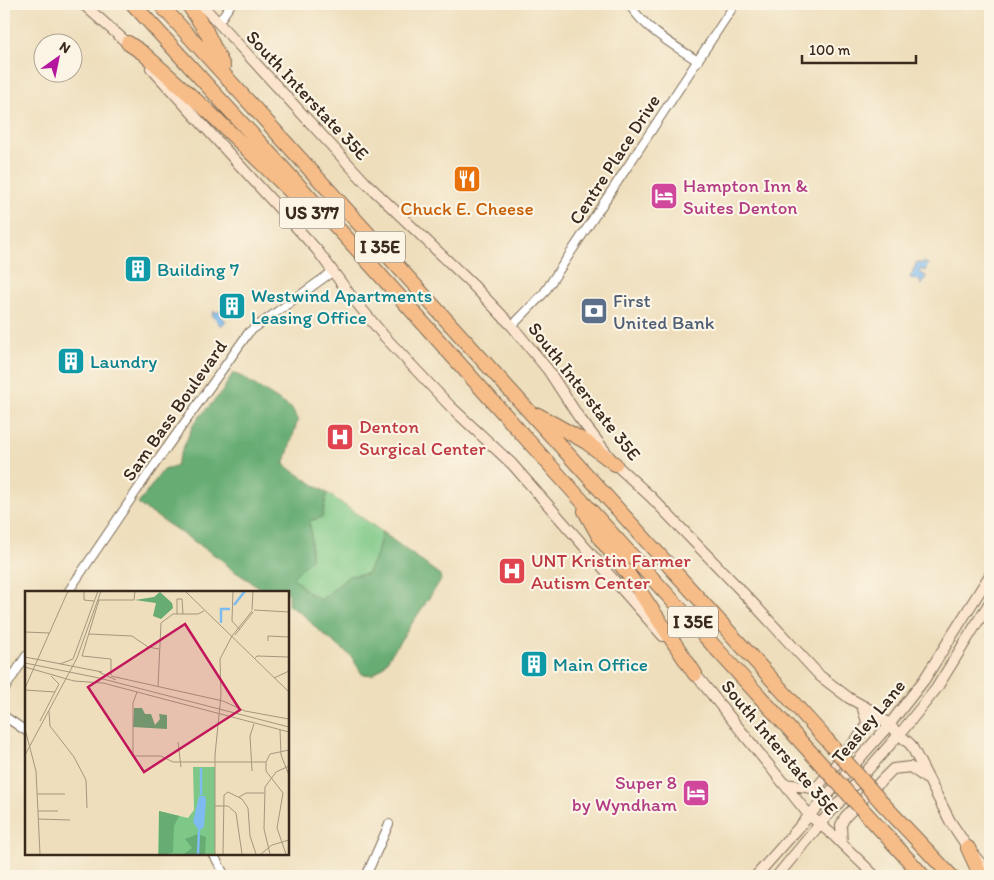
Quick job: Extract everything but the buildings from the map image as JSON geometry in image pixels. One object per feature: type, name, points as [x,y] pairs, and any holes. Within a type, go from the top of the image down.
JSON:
[{"type":"highway","name":"I 35E","points":[[133,4],[923,876]]},
{"type":"highway","name":"I 35E","points":[[160,4],[951,876]]},
{"type":"highway","points":[[188,4],[206,31],[231,82]]},
{"type":"highway","name":"US 377","points":[[124,40],[164,71],[318,218],[364,257]]},
{"type":"highway","points":[[529,410],[586,442],[615,464]]},
{"type":"highway","points":[[573,491],[600,538],[628,574],[695,674]]},
{"type":"highway","points":[[968,848],[981,876]]},
{"type":"main road","name":"South Interstate 35E","points":[[83,4],[124,40],[232,155],[317,250],[332,272],[384,336],[451,407],[494,446],[532,486],[624,590],[809,815],[874,876]]},
{"type":"main road","name":"South Interstate 35E","points":[[201,4],[364,181],[472,284],[512,326],[548,370],[578,416],[615,464],[664,510],[817,673],[837,690],[876,713],[911,745],[950,822],[990,875]]},
{"type":"main road","name":"Teasley Lane","points":[[756,876],[889,725],[924,680],[990,575]]},
{"type":"main road","name":"Teasley Lane","points":[[777,876],[899,734],[944,678],[990,602]]},
{"type":"main road","points":[[959,627],[970,634]]},
{"type":"main road","points":[[785,784],[812,788],[819,785],[865,729],[867,722],[862,706]]},
{"type":"main road","points":[[842,844],[841,825],[845,817],[893,769],[910,767],[929,782]]},
{"type":"street","points":[[218,23],[231,4]]},
{"type":"street","points":[[628,4],[647,25],[664,39],[698,61]]},
{"type":"street","name":"Centre Place Drive","points":[[512,326],[544,293],[735,4]]},
{"type":"street","name":"Sam Bass Boulevard","points":[[69,591],[148,474],[249,332],[332,272]]},
{"type":"street","points":[[4,690],[25,658]]},
{"type":"street","points":[[4,716],[25,730]]},
{"type":"street","points":[[366,876],[371,860],[389,824]]},
{"type":"street","points":[[213,855],[225,876]]},
{"type":"green space","points":[[233,373],[291,408],[298,419],[284,465],[327,493],[322,517],[309,521],[311,559],[293,577],[307,592],[321,600],[349,576],[367,574],[377,554],[382,532],[440,575],[441,580],[382,668],[372,675],[362,674],[351,656],[316,628],[306,617],[289,606],[289,591],[265,591],[138,504],[163,470],[175,467],[194,423],[222,392]]},
{"type":"green space","points":[[327,493],[382,532],[377,554],[367,574],[349,576],[321,600],[307,592],[293,577],[311,559],[309,521],[322,517]]},
{"type":"water","points":[[917,262],[928,264],[925,271],[921,269],[919,272],[926,276],[922,285],[920,284],[921,280],[910,278]]},
{"type":"water","points":[[220,310],[222,313],[220,315],[226,321],[221,326],[212,314],[214,311],[217,313]]},
{"type":"place","name":"Chuck E. Cheese","points":[[467,179]]},
{"type":"place","name":"Hampton Inn & Suites Denton","points":[[664,196]]},
{"type":"place","name":"Building 7","points":[[138,269]]},
{"type":"place","name":"Westwind Apartments Leasing Office","points":[[232,306]]},
{"type":"place","name":"First United Bank","points":[[594,311]]},
{"type":"place","name":"Laundry","points":[[71,361]]},
{"type":"place","name":"Denton Surgical Center","points":[[340,437]]},
{"type":"place","name":"UNT Kristin Farmer Autism Center","points":[[512,571]]},
{"type":"place","name":"Main Office","points":[[534,664]]},
{"type":"place","name":"Super 8 by Wyndham","points":[[696,793]]}]
